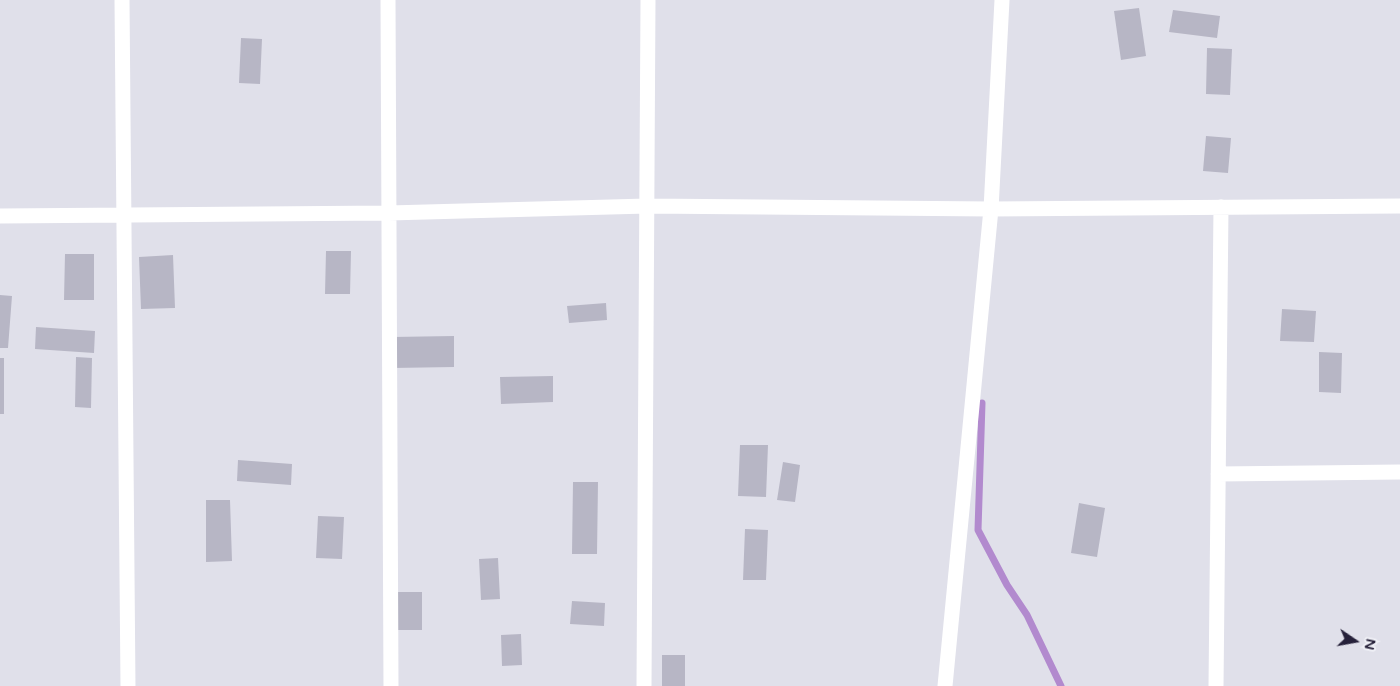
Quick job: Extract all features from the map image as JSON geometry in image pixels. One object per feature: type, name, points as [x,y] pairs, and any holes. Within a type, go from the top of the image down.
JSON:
[{"type":"street","points":[[122,0],[128,686]]},
{"type":"street","points":[[388,0],[391,686]]},
{"type":"street","points":[[644,686],[648,0]]},
{"type":"street","points":[[945,686],[991,209],[1002,0]]},
{"type":"street","points":[[0,216],[389,213],[647,206],[991,209],[1400,206]]},
{"type":"street","points":[[1216,686],[1222,207]]},
{"type":"street","points":[[1218,474],[1400,472]]},
{"type":"building","points":[[1139,8],[1146,56],[1121,60],[1114,11]]},
{"type":"building","points":[[1173,10],[1220,16],[1217,38],[1169,32]]},
{"type":"building","points":[[241,38],[262,39],[260,84],[239,83]]},
{"type":"building","points":[[1207,48],[1232,49],[1230,95],[1206,94]]},
{"type":"building","points":[[1206,136],[1231,138],[1228,173],[1203,171]]},
{"type":"building","points":[[326,251],[351,251],[350,294],[325,294]]},
{"type":"building","points":[[65,254],[94,254],[94,300],[64,300]]},
{"type":"building","points":[[173,255],[175,308],[141,309],[139,257]]},
{"type":"building","points":[[0,295],[12,296],[8,348],[0,348]]},
{"type":"building","points":[[606,303],[607,320],[569,323],[567,306]]},
{"type":"building","points":[[1282,309],[1316,311],[1314,342],[1280,341]]},
{"type":"building","points":[[36,327],[95,331],[94,353],[35,349]]},
{"type":"building","points":[[454,336],[454,367],[392,368],[392,337]]},
{"type":"building","points":[[1319,352],[1342,353],[1341,393],[1319,392]]},
{"type":"building","points":[[76,357],[92,358],[91,408],[75,407]]},
{"type":"building","points":[[0,358],[4,358],[4,414],[0,414]]},
{"type":"building","points":[[553,376],[553,402],[501,404],[500,377]]},
{"type":"building","points":[[740,445],[768,445],[766,497],[738,496]]},
{"type":"building","points":[[238,460],[292,464],[291,485],[237,481]]},
{"type":"building","points":[[783,462],[800,465],[795,502],[777,500]]},
{"type":"building","points":[[573,482],[598,482],[597,554],[572,554]]},
{"type":"building","points":[[206,500],[230,500],[232,561],[206,562]]},
{"type":"building","points":[[1079,503],[1105,508],[1097,557],[1071,553]]},
{"type":"building","points":[[318,516],[344,517],[342,559],[316,558]]},
{"type":"building","points":[[745,529],[768,530],[766,580],[743,580]]},
{"type":"building","points":[[498,558],[500,599],[481,600],[479,559]]},
{"type":"building","points":[[398,592],[422,592],[422,630],[398,630]]},
{"type":"building","points":[[572,601],[605,603],[604,626],[570,624]]},
{"type":"building","points":[[521,634],[522,665],[502,666],[501,635]]},
{"type":"building","points":[[662,655],[685,655],[685,686],[662,686]]},
{"type":"waterway","points":[[982,403],[978,530],[1007,585],[1027,615],[1061,686]]}]
